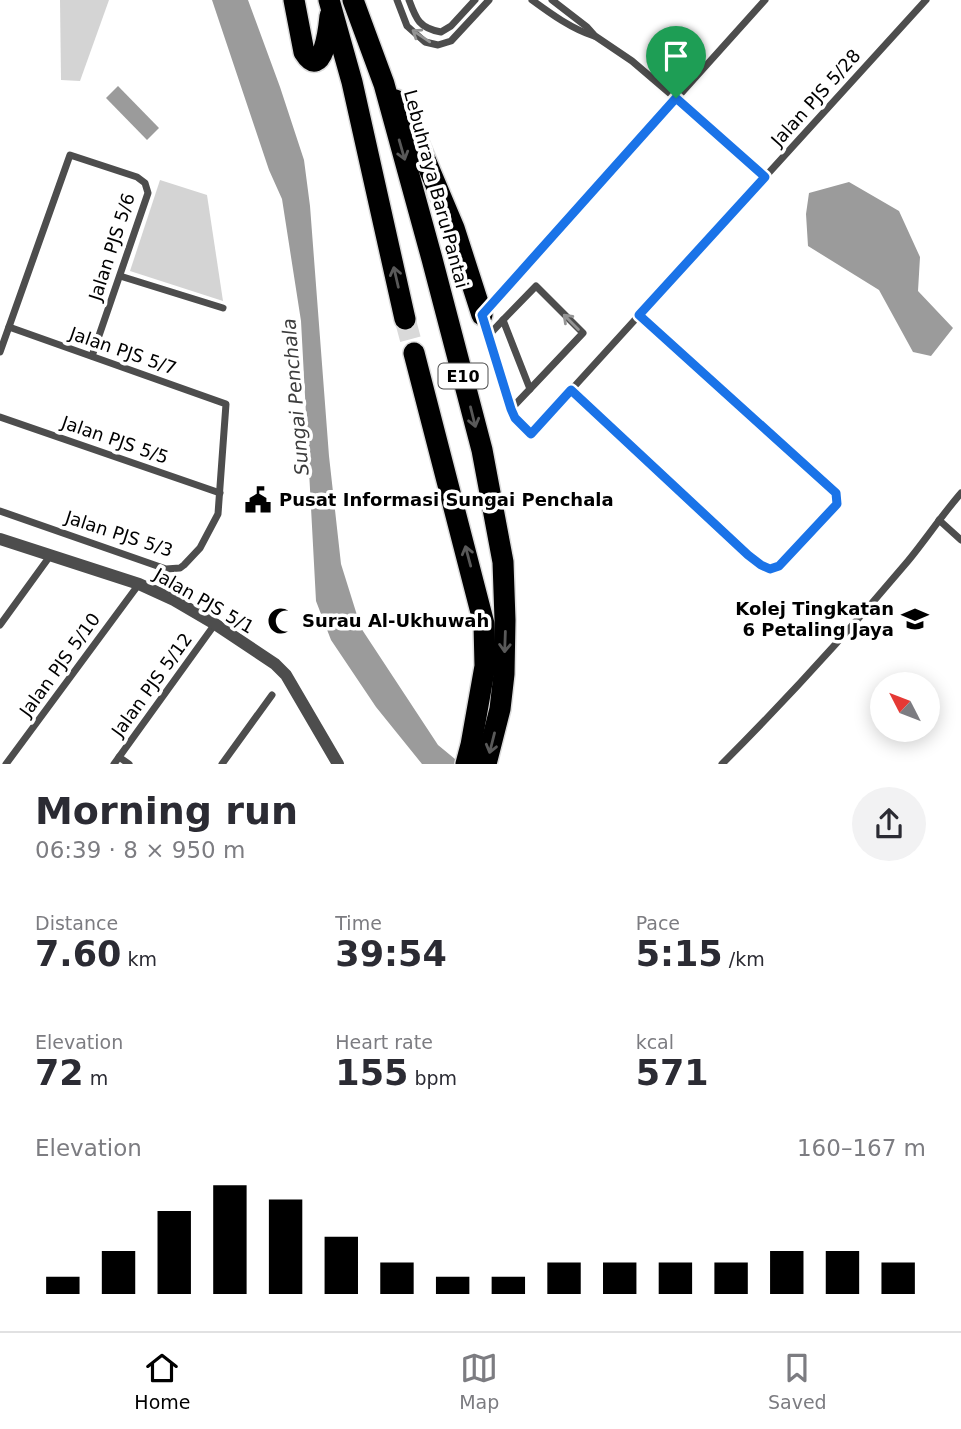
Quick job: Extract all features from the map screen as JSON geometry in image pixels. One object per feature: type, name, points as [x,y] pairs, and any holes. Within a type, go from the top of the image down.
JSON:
[{"type":"highway","points":[[294,0],[304,52],[313,60],[320,58],[326,45],[330,3]]},
{"type":"highway","name":"Lebuhraya Baru Pantai","points":[[353,0],[384,85],[432,259],[482,450],[503,562],[503,674],[500,709],[486,764]]},
{"type":"highway","points":[[330,3],[352,82],[405,320]]},
{"type":"highway","points":[[384,85],[406,114],[454,228],[482,315]]},
{"type":"highway","name":"E10","points":[[414,353],[484,624],[485,666],[469,755]]},
{"type":"street","points":[[397,0],[407,26],[425,41],[438,45],[451,41],[489,0]]},
{"type":"street","points":[[409,0],[422,26],[441,32],[452,26],[475,0]]},
{"type":"street","points":[[532,0],[583,32],[595,36]]},
{"type":"street","points":[[552,0],[595,36],[632,61],[765,177]]},
{"type":"street","points":[[488,336],[536,286],[583,333],[511,409],[488,336],[482,315],[765,0]]},
{"type":"street","name":"Jalan PJS 5/28","points":[[511,409],[515,418],[531,434],[926,0]]},
{"type":"street","name":"Jalan PJS 5/6","points":[[0,352],[70,155],[137,177],[145,183],[148,193],[92,356]]},
{"type":"street","points":[[120,276],[223,308]]},
{"type":"street","points":[[571,390],[748,555],[770,569],[779,566],[837,504],[836,493],[639,315]]},
{"type":"street","points":[[503,320],[530,389]]},
{"type":"street","name":"Jalan PJS 5/7","points":[[9,327],[226,404]]},
{"type":"street","name":"Jalan PJS 5/3","points":[[0,511],[166,569],[184,565],[208,536],[218,514],[226,404]]},
{"type":"street","name":"Jalan PJS 5/5","points":[[0,417],[220,494]]},
{"type":"street","points":[[722,764],[829,650],[909,559],[961,493]]},
{"type":"street","points":[[939,520],[961,540]]},
{"type":"street","name":"Jalan PJS 5/1","points":[[0,540],[139,584],[174,600],[215,624],[275,664],[286,675],[338,764]]},
{"type":"street","points":[[0,625],[50,556]]},
{"type":"street","name":"Jalan PJS 5/10","points":[[6,764],[139,584]]},
{"type":"street","name":"Jalan PJS 5/12","points":[[116,760],[215,624]]},
{"type":"street","points":[[222,764],[272,695]]},
{"type":"street","points":[[116,760],[129,764]]},
{"type":"shaded area","points":[[60,0],[109,0],[80,81],[61,80]]},
{"type":"shaded area","points":[[212,0],[248,0],[304,160],[310,206],[329,456],[341,564],[361,628],[438,745],[461,764],[422,764],[376,707],[331,640],[316,601],[301,321],[282,199],[269,170]]},
{"type":"shaded area","points":[[118,86],[159,128],[147,140],[106,98]]},
{"type":"shaded area","points":[[160,180],[207,195],[223,301],[130,271]]},
{"type":"shaded area","points":[[849,182],[899,211],[920,257],[918,291],[953,328],[931,356],[913,352],[879,290],[808,246],[806,214],[809,193]]},
{"type":"tunnel","points":[[405,319],[414,353]]},
{"type":"place","name":"Pusat Informasi Sungai Penchala","points":[[258,500]]},
{"type":"place","name":"Kolej Tingkatan 6 Petaling Jaya","points":[[915,619]]},
{"type":"place","name":"Surau Al-Ukhuwah","points":[[281,621]]},
{"type":"route","points":[[676,98],[765,177],[639,315],[836,493],[837,504],[779,566],[770,569],[748,555],[571,390],[531,434],[515,418],[511,409],[482,315],[676,98]]},
{"type":"water label","name":"Sungai Penchala","points":[[295,397]]}]
